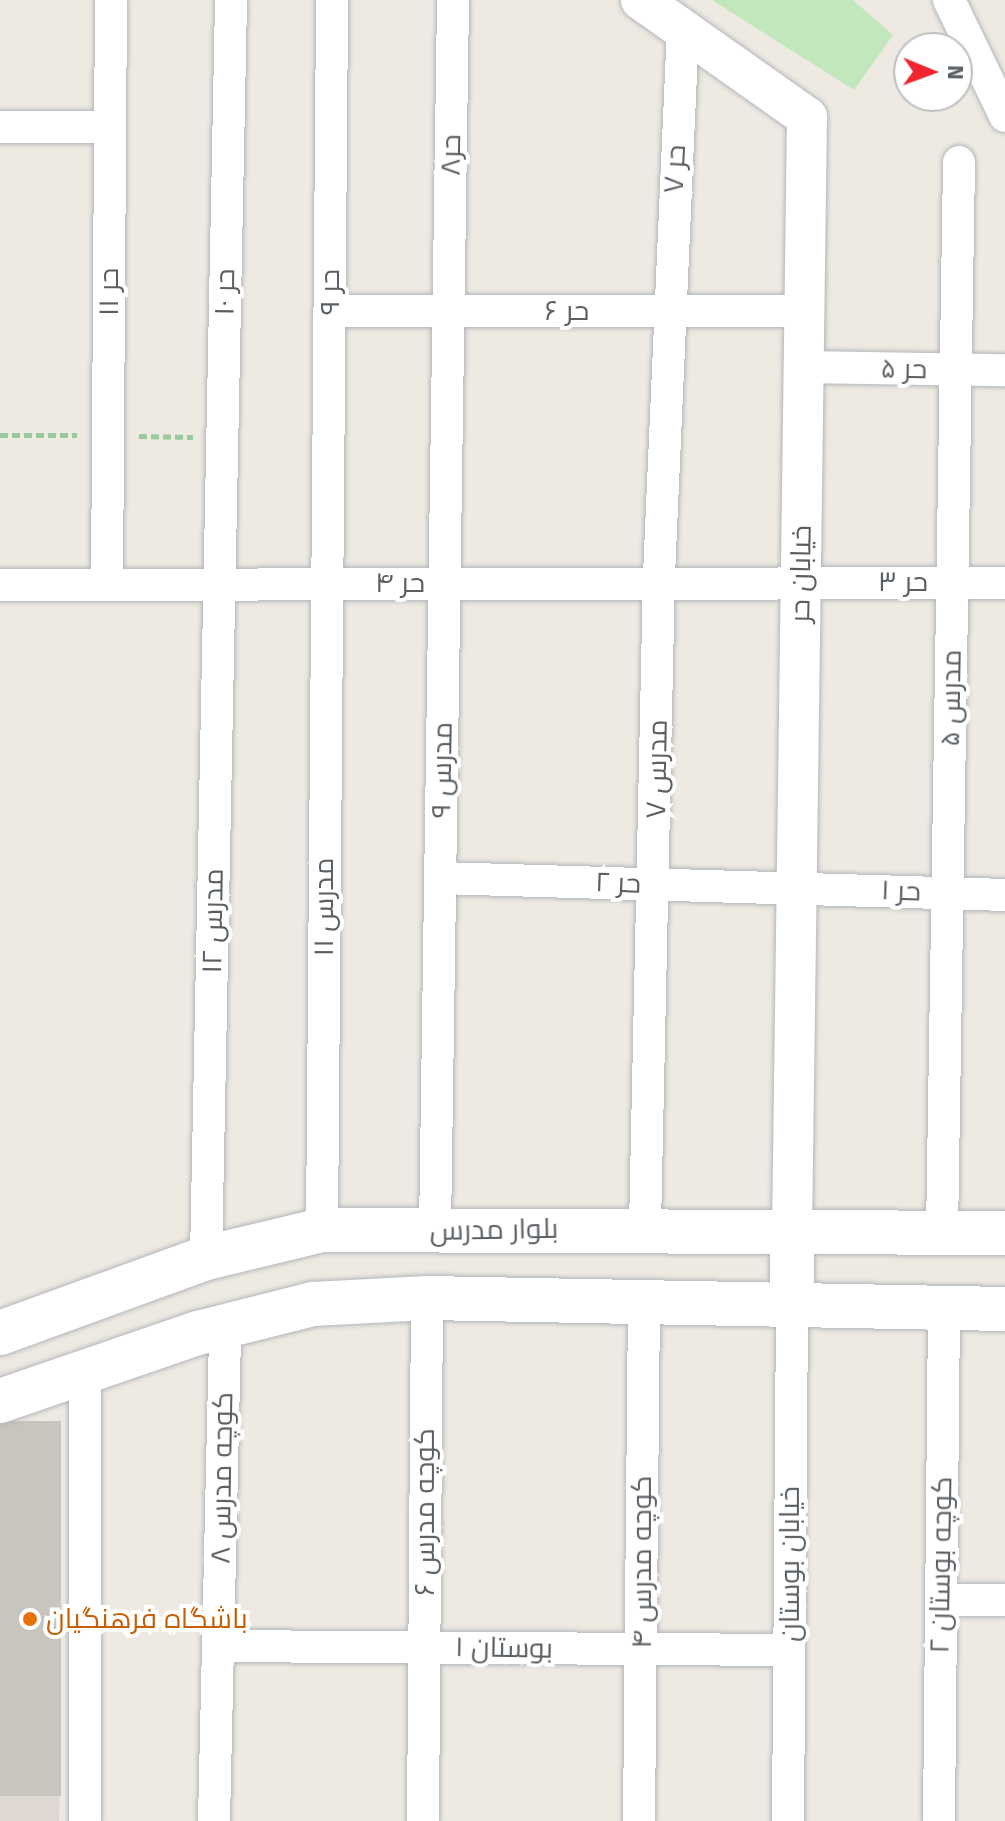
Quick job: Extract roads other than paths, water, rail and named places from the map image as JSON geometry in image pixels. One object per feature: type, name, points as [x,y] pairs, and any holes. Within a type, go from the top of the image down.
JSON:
[{"type":"main road","name":"بلوار مدرس","points":[[0,1333],[206,1258],[322,1230],[645,1227],[792,1234],[1005,1233]]},
{"type":"main road","points":[[792,1234],[792,1307]]},
{"type":"main road","points":[[0,1401],[225,1326],[313,1304],[427,1298],[1005,1309]]},
{"type":"street","name":"حر ۱۱","points":[[107,584],[111,0]]},
{"type":"street","name":"حر ۱۰","points":[[219,584],[231,0]]},
{"type":"street","name":"حر ۹","points":[[327,584],[332,0]]},
{"type":"street","name":"حر۸","points":[[448,311],[453,0]]},
{"type":"street","name":"خیابان حر","points":[[641,0],[807,117],[792,1234]]},
{"type":"street","points":[[949,0],[1005,116]]},
{"type":"street","name":"حر ۷","points":[[668,311],[683,27]]},
{"type":"street","points":[[0,127],[110,127]]},
{"type":"street","name":"مدرس ۵","points":[[942,1234],[959,162]]},
{"type":"street","name":"حر ۶","points":[[329,311],[804,311]]},
{"type":"street","name":"مدرس ۹","points":[[435,1230],[448,311]]},
{"type":"street","name":"مدرس ۷","points":[[645,1227],[668,311]]},
{"type":"street","name":"حر ۵","points":[[803,367],[1005,370]]},
{"type":"street","name":"حر ۴","points":[[0,585],[801,582]]},
{"type":"street","name":"حر ۳","points":[[801,582],[1005,583]]},
{"type":"street","name":"مدرس ۱۲","points":[[206,1258],[219,584]]},
{"type":"street","name":"مدرس ۱۱","points":[[322,1230],[327,584]]},
{"type":"street","name":"حر ۲","points":[[440,878],[796,888]]},
{"type":"street","name":"حر ۱","points":[[796,888],[1005,895]]},
{"type":"street","name":"کوچه مدرس ۶","points":[[423,1821],[427,1298]]},
{"type":"street","name":"کوچه مدرس ۴","points":[[639,1821],[644,1304]]},
{"type":"street","name":"خیابان بوستان","points":[[788,1821],[792,1307]]},
{"type":"street","name":"کوچه بوستان ۲","points":[[939,1821],[944,1310]]},
{"type":"street","name":"کوچه مدرس ۸","points":[[214,1821],[225,1326]]},
{"type":"street","points":[[85,1372],[85,1821]]},
{"type":"street","points":[[941,1600],[1005,1600]]},
{"type":"street","name":"بوستان ۱","points":[[218,1646],[789,1650]]},
{"type":"place","name":"باشگاه فرهنگیان","points":[[30,1619]]}]
